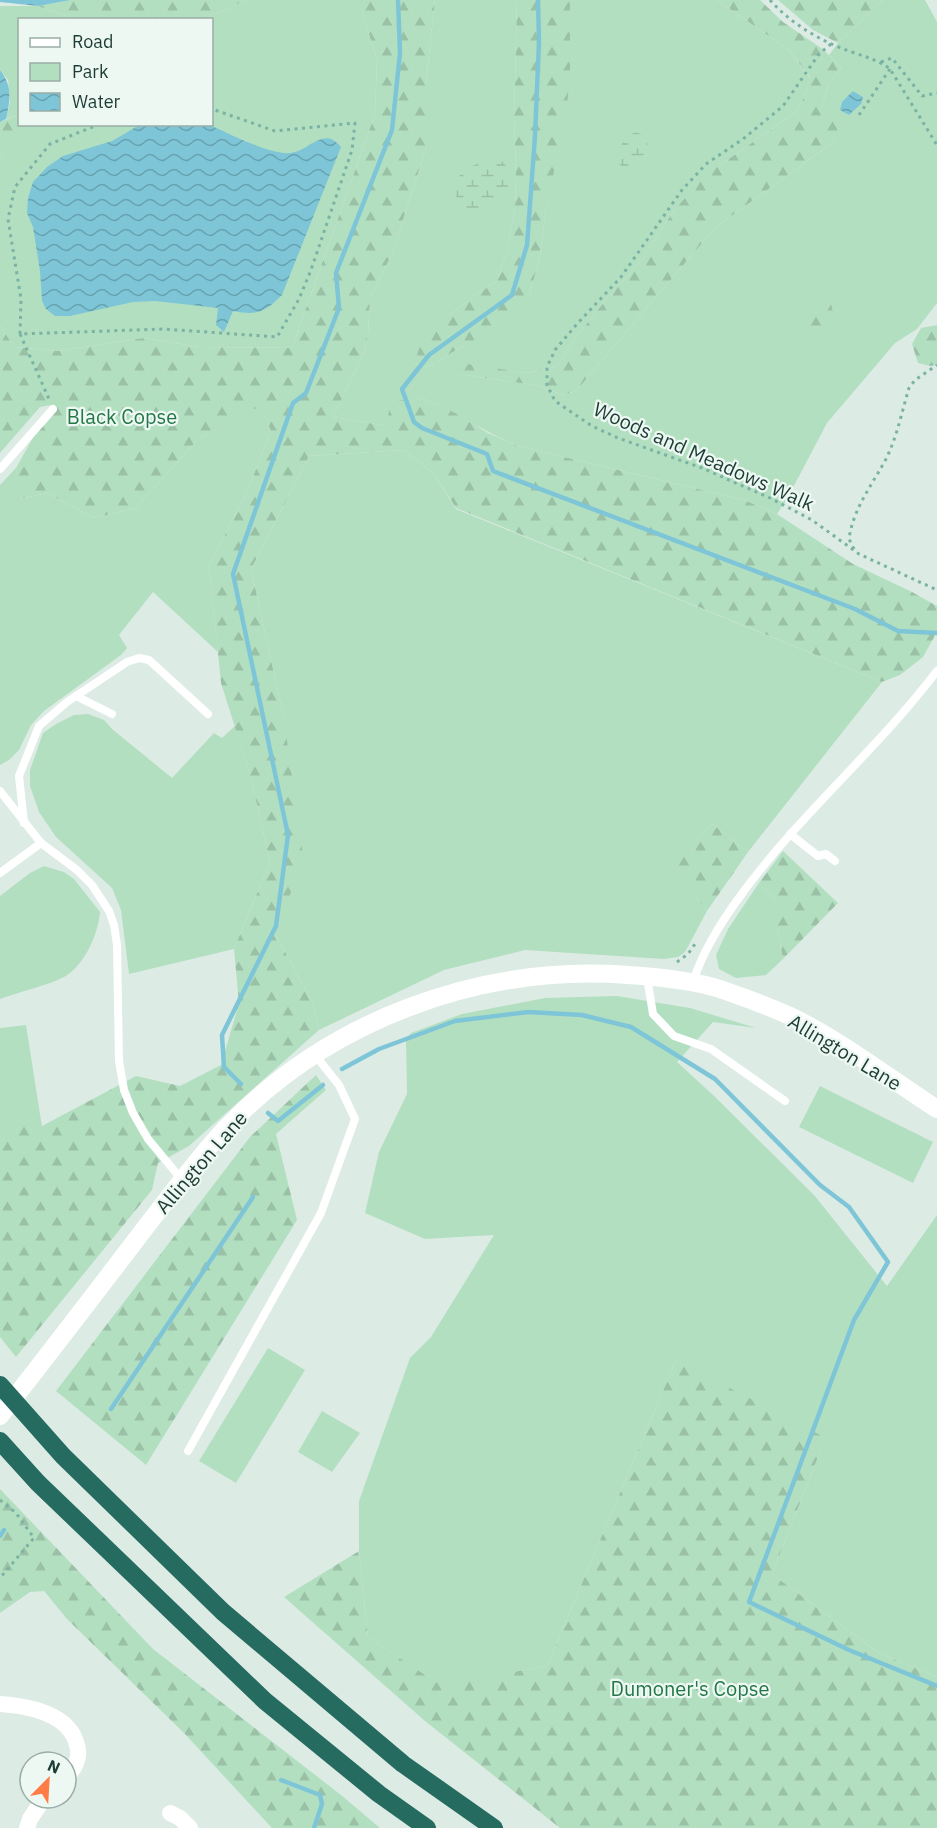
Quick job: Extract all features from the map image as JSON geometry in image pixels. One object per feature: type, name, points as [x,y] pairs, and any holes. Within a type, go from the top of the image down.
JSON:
[{"type":"highway","points":[[0,1385],[63,1456],[223,1612],[403,1764],[494,1828]]},
{"type":"highway","points":[[0,1441],[38,1483],[265,1701],[379,1794],[427,1828]]},
{"type":"street","name":"Allington Lane","points":[[0,1416],[183,1180],[225,1130],[247,1108],[274,1084],[315,1054],[373,1022],[423,1002],[460,990],[505,980],[548,975],[647,976],[693,983],[718,989],[790,1016],[860,1057],[937,1109]]},
{"type":"street","points":[[0,1704],[42,1712],[62,1721],[75,1734],[79,1750],[78,1758]]},
{"type":"street","points":[[27,1828],[36,1810]]},
{"type":"street","points":[[170,1813],[180,1818],[190,1828]]},
{"type":"lane","points":[[0,469],[53,409]]},
{"type":"lane","points":[[24,823],[19,776],[39,726],[76,696],[127,662],[144,658],[149,660],[208,714]]},
{"type":"lane","points":[[693,983],[706,948],[756,875],[790,834],[897,719],[937,671]]},
{"type":"lane","points":[[76,696],[112,714]]},
{"type":"lane","points":[[0,791],[40,843],[77,870],[92,885],[109,910],[117,945],[119,1061],[124,1089],[133,1113],[148,1139],[183,1180]]},
{"type":"lane","points":[[790,834],[818,856],[826,854],[835,861]]},
{"type":"lane","points":[[0,873],[40,843]]},
{"type":"lane","points":[[647,976],[653,1014],[674,1036],[711,1048],[785,1101]]},
{"type":"lane","points":[[188,1451],[321,1213],[355,1119],[339,1085],[315,1054]]},
{"type":"path","points":[[770,0],[798,24],[831,44],[881,62],[890,69],[937,146]]},
{"type":"path","name":"Woods and Meadows Walk","points":[[831,44],[816,58],[783,105],[743,139],[706,164],[682,190],[621,277],[555,350],[547,367],[548,385],[555,401],[592,426],[618,438],[702,468],[770,498],[812,520],[856,551],[937,590]]},
{"type":"path","points":[[881,62],[892,58],[922,96],[937,93]]},
{"type":"path","points":[[859,115],[890,69]]},
{"type":"path","points":[[20,334],[164,328],[277,337],[312,270],[352,150],[355,123],[275,131],[213,109]]},
{"type":"path","points":[[53,409],[20,334],[21,298],[8,219],[15,187],[50,144],[95,126]]},
{"type":"path","points":[[856,551],[849,539],[850,530],[864,496],[892,444],[909,388],[915,380],[937,365]]},
{"type":"path","points":[[673,964],[681,961],[688,954],[700,936]]},
{"type":"path","points":[[0,1500],[16,1513],[34,1538],[0,1578]]},
{"type":"green space","points":[[71,0],[246,0],[219,13],[193,18],[72,18],[38,6]]},
{"type":"green space","points":[[246,0],[361,0],[361,8],[377,60],[375,114],[292,348],[199,347],[144,338],[57,351],[14,347],[0,325],[0,156],[27,130],[25,126],[213,126],[213,18],[188,18],[219,13]]},
{"type":"green space","name":"Black Copse","points":[[361,0],[435,0],[426,82],[426,148],[392,254],[370,298],[368,334],[364,353],[333,417],[387,426],[390,402],[420,397],[518,446],[744,500],[777,514],[853,564],[937,606],[937,632],[923,657],[900,675],[882,682],[456,508],[434,474],[404,450],[309,456],[251,569],[284,719],[304,862],[274,932],[313,1003],[319,1030],[189,1146],[158,1163],[152,1190],[16,1357],[0,1337],[0,1126],[42,1126],[136,1076],[180,1086],[221,1065],[239,1003],[234,949],[270,862],[251,778],[221,683],[209,566],[247,492],[271,431],[260,406],[199,438],[136,508],[94,518],[47,493],[20,499],[16,468],[51,405],[40,407],[0,453],[0,325],[14,347],[57,351],[144,338],[199,347],[292,348],[375,114],[377,60],[361,8]]},
{"type":"green space","points":[[435,0],[517,0],[514,119],[515,208],[507,252],[496,282],[451,314],[414,364],[429,367],[464,345],[529,297],[540,255],[570,75],[570,0],[717,0],[789,50],[810,78],[796,112],[720,165],[673,212],[640,262],[576,337],[556,367],[526,373],[460,364],[459,374],[535,385],[563,395],[576,391],[715,228],[836,140],[822,106],[829,83],[841,68],[829,55],[838,43],[883,0],[925,0],[937,22],[937,303],[917,329],[895,343],[827,423],[777,514],[744,500],[518,446],[420,397],[387,426],[333,417],[364,353],[368,334],[370,298],[392,254],[426,148],[426,82]]},
{"type":"green space","points":[[517,0],[570,0],[570,75],[566,115],[546,209],[540,255],[529,297],[510,322],[464,345],[429,367],[414,364],[420,346],[451,314],[496,282],[507,252],[515,208],[514,119]]},
{"type":"green space","points":[[717,0],[760,0],[783,22],[824,50],[841,68],[829,83],[822,106],[845,121],[836,140],[715,228],[576,391],[563,395],[535,385],[458,374],[460,363],[526,373],[556,367],[576,337],[640,262],[673,212],[703,177],[796,112],[804,97],[810,77],[789,50]]},
{"type":"green space","points":[[778,0],[883,0],[838,43],[813,30]]},
{"type":"green space","points":[[0,6],[38,6],[72,18],[18,18],[18,115],[6,119],[10,102],[8,80],[0,70]]},
{"type":"green space","points":[[18,115],[18,126],[25,126],[28,130],[0,156],[0,122]]},
{"type":"green space","points":[[635,132],[646,136],[647,153],[638,166],[626,169],[616,162],[619,148]]},
{"type":"green space","points":[[487,160],[502,161],[511,172],[507,191],[499,200],[483,209],[467,208],[458,202],[454,189],[459,176],[472,166]]},
{"type":"green space","points":[[816,303],[831,304],[835,320],[832,332],[818,334],[806,328],[804,317]]},
{"type":"green space","points":[[937,325],[937,365],[918,363],[912,344],[921,328]]},
{"type":"green space","points":[[260,405],[271,431],[247,492],[209,566],[218,652],[153,592],[119,635],[127,648],[121,655],[44,711],[31,725],[19,750],[0,765],[0,485],[16,468],[21,499],[47,493],[94,518],[136,508],[199,438]]},
{"type":"green space","points":[[404,450],[434,474],[456,509],[882,682],[748,852],[713,824],[670,862],[707,911],[685,952],[678,957],[664,959],[525,950],[444,970],[319,1030],[313,1003],[274,932],[284,719],[251,569],[309,456]]},
{"type":"green space","points":[[88,714],[104,720],[172,778],[214,733],[222,738],[235,726],[251,778],[270,862],[234,949],[129,974],[121,910],[112,888],[56,837],[39,812],[30,786],[30,770],[43,733],[74,715]]},
{"type":"green space","points":[[713,824],[748,852],[707,911],[669,862]]},
{"type":"green space","points":[[783,851],[838,903],[783,959],[777,927],[777,901],[759,883]]},
{"type":"green space","points":[[44,866],[64,872],[74,879],[100,912],[93,940],[84,958],[64,977],[0,999],[0,896],[30,873]]},
{"type":"green space","points":[[759,883],[777,901],[777,927],[783,959],[766,975],[736,978],[719,969],[716,955],[728,929]]},
{"type":"green space","points":[[617,996],[690,1008],[756,1028],[713,1022],[677,1062],[814,1195],[887,1286],[937,1215],[937,1677],[879,1653],[772,1574],[820,1452],[676,1360],[547,1666],[440,1686],[368,1637],[359,1551],[359,1501],[410,1358],[431,1337],[494,1235],[425,1239],[365,1213],[379,1152],[407,1094],[406,1039],[411,1033],[462,1014],[545,998]]},
{"type":"green space","points":[[26,1025],[42,1127],[0,1126],[0,1028]]},
{"type":"green space","points":[[316,1075],[326,1090],[276,1134],[297,1220],[146,1465],[56,1391],[250,1137]]},
{"type":"green space","points":[[820,1086],[933,1142],[913,1183],[799,1127]]},
{"type":"green space","points":[[268,1348],[305,1370],[236,1483],[199,1461]]},
{"type":"green space","name":"Dumoner's Copse","points":[[676,1360],[820,1435],[820,1452],[772,1574],[879,1653],[937,1677],[937,1828],[560,1828],[425,1721],[284,1597],[359,1551],[368,1637],[440,1685],[547,1666]]},
{"type":"green space","points":[[322,1411],[360,1433],[332,1472],[298,1452]]},
{"type":"green space","points":[[0,1489],[153,1649],[380,1828],[272,1828],[184,1733],[67,1619],[44,1591],[30,1592],[0,1613]]},
{"type":"water","points":[[0,0],[71,0],[38,6],[0,2]]},
{"type":"water","points":[[0,70],[9,88],[9,106],[6,119],[0,122]]},
{"type":"water","points":[[853,91],[863,97],[861,104],[849,115],[840,110],[842,102]]},
{"type":"water","points":[[138,126],[211,126],[255,145],[284,153],[293,153],[321,139],[334,140],[341,147],[282,295],[265,309],[255,313],[233,311],[224,332],[216,325],[218,308],[155,301],[133,302],[70,316],[55,316],[46,309],[42,301],[33,227],[27,213],[28,198],[33,182],[47,167],[63,156],[112,141]]},
{"type":"waterway","points":[[241,1084],[224,1067],[222,1035],[276,926],[288,835],[233,574],[293,403],[306,393],[339,308],[336,273],[392,130],[400,53],[398,0]]},
{"type":"waterway","points":[[538,0],[539,42],[535,136],[527,245],[512,295],[429,355],[402,389],[414,422],[422,428],[487,454],[493,471],[855,609],[898,631],[937,633]]},
{"type":"waterway","points":[[342,1069],[379,1049],[455,1021],[528,1012],[582,1015],[631,1027],[715,1079],[820,1185],[849,1207],[888,1262],[854,1320],[749,1602],[849,1650],[937,1686]]},
{"type":"waterway","points":[[268,1113],[278,1121],[323,1085]]},
{"type":"waterway","points":[[111,1409],[253,1197]]},
{"type":"waterway","points":[[0,1536],[4,1530]]},
{"type":"waterway","points":[[281,1780],[320,1795],[322,1804],[314,1828]]}]
